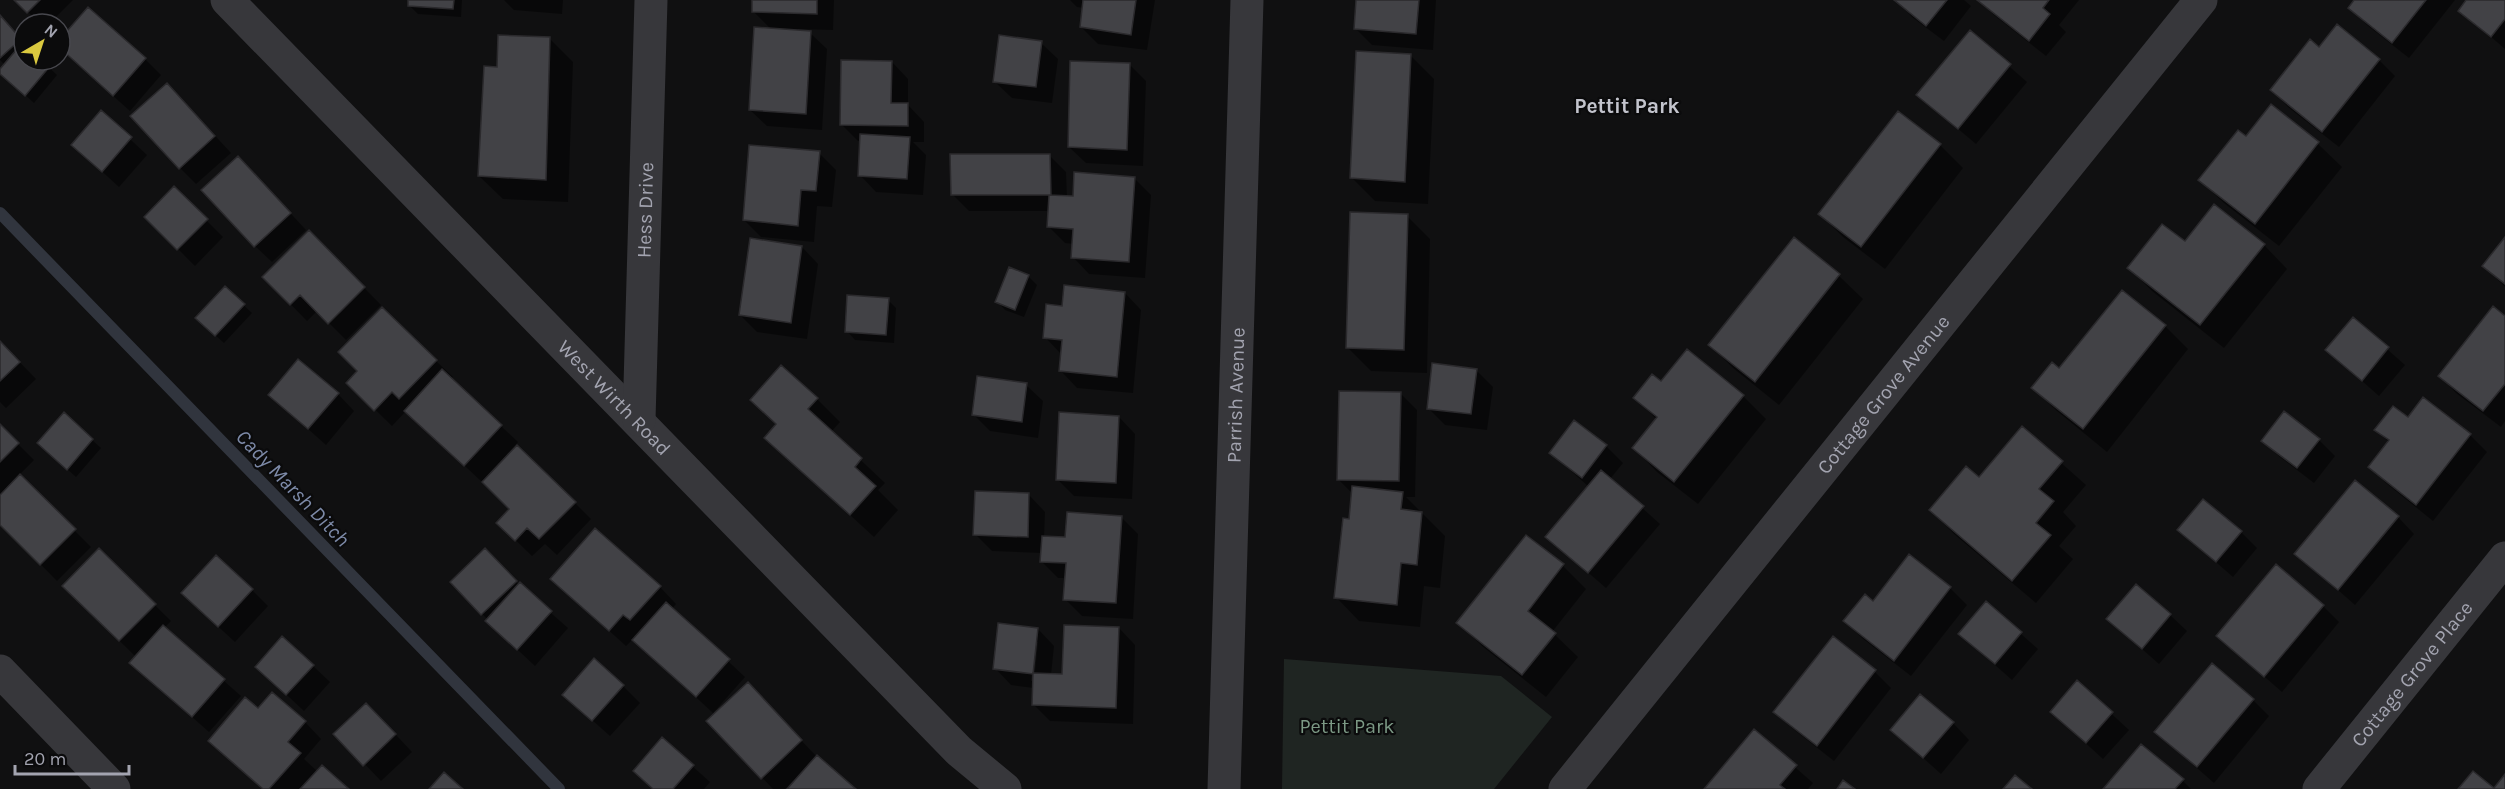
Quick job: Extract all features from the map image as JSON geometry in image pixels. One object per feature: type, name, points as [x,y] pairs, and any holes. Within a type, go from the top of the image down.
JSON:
[{"type":"street","name":"West Wirth Road","points":[[227,0],[639,420],[959,751],[1005,789]]},
{"type":"street","name":"Hess Drive","points":[[639,420],[651,0]]},
{"type":"street","name":"Parrish Avenue","points":[[1224,789],[1247,0]]},
{"type":"street","name":"Cottage Grove Avenue","points":[[1565,789],[2201,0]]},
{"type":"street","name":"Cottage Grove Place","points":[[2319,789],[2505,558]]},
{"type":"street","points":[[0,671],[114,789]]},
{"type":"green space","name":"Pettit Park","points":[[1284,659],[1501,676],[1552,717],[1494,789],[1282,789]]},
{"type":"building","points":[[14,0],[40,0],[28,12]]},
{"type":"building","points":[[408,0],[454,0],[453,9],[408,6]]},
{"type":"building","points":[[752,0],[817,0],[817,14],[752,12]]},
{"type":"building","points":[[1083,0],[1136,0],[1131,35],[1080,27]]},
{"type":"building","points":[[1356,0],[1419,0],[1416,34],[1354,29]]},
{"type":"building","points":[[1894,0],[1947,0],[1926,26]]},
{"type":"building","points":[[1977,0],[2049,0],[2043,8],[2050,14],[2029,41]]},
{"type":"building","points":[[2354,0],[2426,0],[2392,43],[2348,8]]},
{"type":"building","points":[[2466,0],[2505,0],[2505,19],[2491,37],[2458,11]]},
{"type":"building","points":[[88,7],[146,58],[113,96],[72,59],[72,25]]},
{"type":"building","points":[[0,15],[12,29],[12,47],[0,58]]},
{"type":"building","points":[[2337,24],[2380,59],[2322,132],[2270,90],[2310,39],[2319,47]]},
{"type":"building","points":[[754,27],[811,31],[806,114],[749,110]]},
{"type":"building","points":[[1970,30],[2011,64],[1958,129],[1916,95]]},
{"type":"building","points":[[498,35],[550,37],[546,180],[478,176],[484,66],[497,67]]},
{"type":"building","points":[[999,35],[1042,41],[1036,87],[993,82]]},
{"type":"building","points":[[1356,51],[1411,54],[1405,182],[1350,178]]},
{"type":"building","points":[[12,55],[12,72],[45,72],[25,96],[0,74],[0,69]]},
{"type":"building","points":[[841,60],[892,61],[891,103],[908,103],[908,126],[840,125]]},
{"type":"building","points":[[1070,61],[1130,63],[1127,150],[1068,147]]},
{"type":"building","points":[[167,83],[215,136],[179,169],[130,116]]},
{"type":"building","points":[[2271,104],[2319,142],[2255,224],[2198,180],[2238,130],[2246,136]]},
{"type":"building","points":[[101,110],[132,137],[102,172],[71,145]]},
{"type":"building","points":[[1898,111],[1941,144],[1861,247],[1818,214]]},
{"type":"building","points":[[860,134],[910,137],[907,179],[858,176]]},
{"type":"building","points":[[749,145],[820,151],[816,191],[801,190],[798,226],[743,220]]},
{"type":"building","points":[[950,154],[1050,154],[1051,195],[951,195]]},
{"type":"building","points":[[238,156],[291,213],[254,247],[201,190]]},
{"type":"building","points":[[1074,172],[1135,177],[1129,262],[1071,258],[1073,229],[1047,227],[1049,195],[1073,196]]},
{"type":"building","points":[[174,186],[208,219],[177,250],[144,217]]},
{"type":"building","points":[[2214,204],[2265,244],[2200,325],[2127,268],[2162,224],[2185,241]]},
{"type":"building","points":[[1350,212],[1408,214],[1404,350],[1346,348]]},
{"type":"building","points":[[309,230],[365,287],[328,324],[300,295],[290,305],[262,277]]},
{"type":"building","points":[[1794,237],[1840,274],[1755,382],[1708,345]]},
{"type":"building","points":[[2505,237],[2505,284],[2482,266]]},
{"type":"building","points":[[750,238],[802,246],[791,323],[739,315]]},
{"type":"building","points":[[1009,267],[1029,275],[1015,310],[995,302]]},
{"type":"building","points":[[1064,285],[1125,292],[1117,377],[1059,371],[1062,340],[1043,338],[1046,304],[1062,306]]},
{"type":"building","points":[[225,286],[245,304],[215,336],[195,318]]},
{"type":"building","points":[[2122,290],[2166,325],[2083,429],[2031,388],[2052,362],[2059,368]]},
{"type":"building","points":[[847,295],[889,298],[886,335],[845,332]]},
{"type":"building","points":[[2493,306],[2505,316],[2505,384],[2483,411],[2438,376]]},
{"type":"building","points":[[382,307],[437,360],[399,399],[392,392],[374,411],[346,383],[357,371],[338,352]]},
{"type":"building","points":[[2353,317],[2389,347],[2362,381],[2325,350]]},
{"type":"building","points":[[0,341],[20,362],[0,381]]},
{"type":"building","points":[[1687,349],[1744,395],[1674,482],[1632,448],[1657,417],[1633,398],[1652,374],[1661,381]]},
{"type":"building","points":[[298,359],[339,393],[308,429],[268,395]]},
{"type":"building","points":[[1432,363],[1477,369],[1471,414],[1427,409]]},
{"type":"building","points":[[781,365],[818,398],[808,409],[862,458],[855,467],[876,486],[850,515],[764,438],[776,424],[750,400]]},
{"type":"building","points":[[442,369],[502,425],[464,466],[404,411]]},
{"type":"building","points":[[977,376],[1027,383],[1022,422],[972,415]]},
{"type":"building","points":[[1339,391],[1401,392],[1399,481],[1337,480]]},
{"type":"building","points":[[2423,397],[2471,434],[2416,505],[2368,467],[2389,440],[2374,430],[2393,406],[2408,417]]},
{"type":"building","points":[[2284,411],[2320,439],[2297,468],[2261,441]]},
{"type":"building","points":[[64,412],[93,439],[67,470],[37,443]]},
{"type":"building","points":[[1059,412],[1119,416],[1116,483],[1056,480]]},
{"type":"building","points":[[1574,420],[1607,445],[1582,478],[1549,453]]},
{"type":"building","points":[[0,424],[19,443],[0,462]]},
{"type":"building","points":[[2022,426],[2063,461],[2039,489],[2054,501],[2036,523],[2051,535],[2012,581],[1929,510],[1966,466],[1979,477]]},
{"type":"building","points":[[517,445],[576,502],[539,539],[527,528],[515,541],[496,523],[509,509],[482,482]]},
{"type":"building","points":[[1601,470],[1644,506],[1588,573],[1545,537]]},
{"type":"building","points":[[20,474],[76,529],[40,565],[0,525],[0,495]]},
{"type":"building","points":[[2355,480],[2399,516],[2338,590],[2294,554]]},
{"type":"building","points":[[1352,486],[1403,492],[1401,509],[1422,512],[1417,565],[1401,563],[1397,605],[1334,598],[1343,518],[1349,519]]},
{"type":"building","points":[[975,491],[1029,493],[1028,537],[973,535]]},
{"type":"building","points":[[2203,499],[2242,531],[2216,562],[2177,530]]},
{"type":"building","points":[[1067,512],[1122,516],[1116,603],[1063,600],[1066,563],[1040,562],[1042,536],[1065,537]]},
{"type":"building","points":[[595,528],[661,586],[630,620],[623,615],[609,631],[550,579]]},
{"type":"building","points":[[1526,535],[1564,564],[1528,611],[1556,633],[1522,675],[1456,623]]},
{"type":"building","points":[[99,548],[156,604],[119,641],[62,586]]},
{"type":"building","points":[[485,548],[517,581],[481,615],[450,582]]},
{"type":"building","points":[[1909,554],[1951,587],[1894,661],[1843,621],[1865,594],[1873,601]]},
{"type":"building","points":[[216,555],[253,589],[218,627],[181,593]]},
{"type":"building","points":[[2276,564],[2324,605],[2264,677],[2216,636]]},
{"type":"building","points":[[520,582],[552,611],[517,650],[485,621]]},
{"type":"building","points":[[2136,584],[2171,614],[2142,649],[2106,619]]},
{"type":"building","points":[[1986,601],[2022,632],[1995,664],[1958,634]]},
{"type":"building","points":[[666,602],[730,659],[696,697],[632,640]]},
{"type":"building","points":[[998,623],[1038,628],[1033,674],[993,669]]},
{"type":"building","points":[[163,625],[225,679],[192,717],[129,663]]},
{"type":"building","points":[[1064,625],[1119,627],[1116,708],[1032,705],[1033,673],[1062,674]]},
{"type":"building","points":[[282,636],[314,665],[286,695],[255,667]]},
{"type":"building","points":[[1833,636],[1876,670],[1817,746],[1773,712]]},
{"type":"building","points":[[594,658],[624,685],[592,721],[562,695]]},
{"type":"building","points":[[2212,663],[2254,699],[2197,767],[2154,732]]},
{"type":"building","points":[[2077,680],[2113,712],[2086,743],[2050,712]]},
{"type":"building","points":[[748,682],[802,740],[761,779],[706,721]]},
{"type":"building","points":[[272,692],[306,721],[288,742],[301,753],[269,789],[263,789],[208,741],[245,697],[258,708]]},
{"type":"building","points":[[1920,694],[1954,722],[1923,758],[1890,730]]},
{"type":"building","points":[[366,703],[396,734],[363,766],[333,734]]},
{"type":"building","points":[[1754,729],[1797,765],[1780,785],[1785,789],[1704,789]]},
{"type":"building","points":[[662,737],[694,765],[673,789],[653,789],[633,771]]},
{"type":"building","points":[[2141,744],[2184,779],[2175,789],[2103,789]]},
{"type":"building","points":[[817,755],[856,789],[787,789]]},
{"type":"building","points":[[322,765],[349,789],[300,789]]},
{"type":"building","points":[[2473,771],[2494,788],[2505,774],[2505,789],[2458,789]]},
{"type":"building","points":[[444,772],[463,789],[429,789]]},
{"type":"building","points":[[2015,775],[2032,789],[2003,789]]},
{"type":"building","points":[[1843,780],[1855,789],[1837,789]]},
{"type":"waterway","name":"Cady Marsh Ditch","points":[[0,213],[559,789]]},
{"type":"district","name":"Pettit Park","points":[[1627,106]]}]
